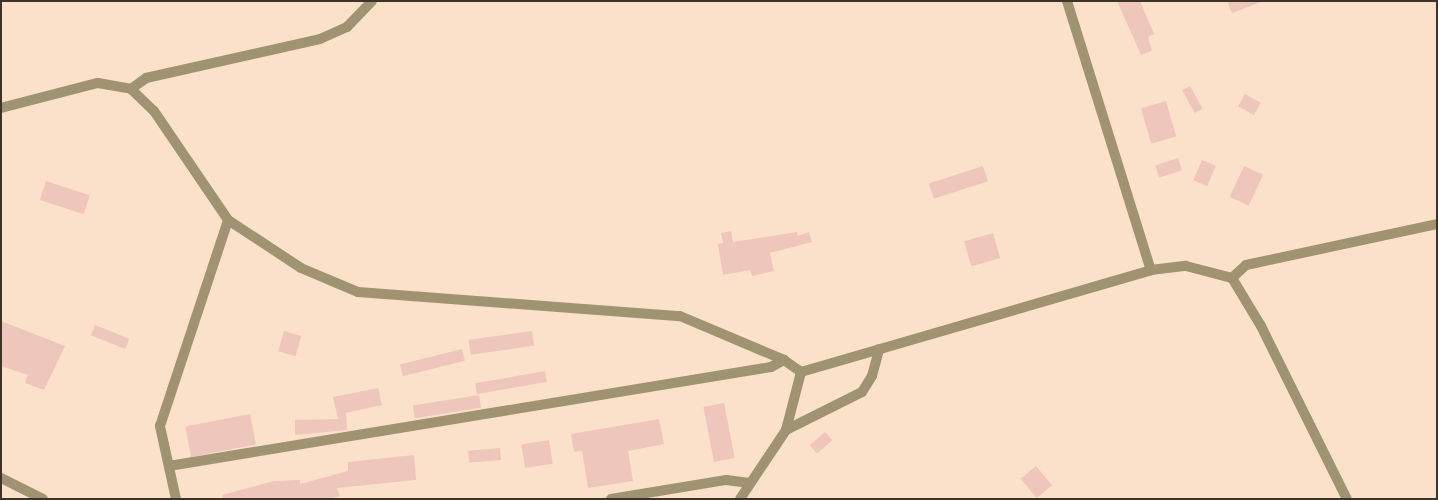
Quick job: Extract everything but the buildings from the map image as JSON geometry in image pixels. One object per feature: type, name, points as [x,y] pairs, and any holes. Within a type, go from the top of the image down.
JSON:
[{"type":"street","points":[[131,88],[146,78],[320,38],[348,27],[372,1]]},
{"type":"street","points":[[1067,1],[1151,270]]},
{"type":"street","points":[[1,108],[98,83],[131,88],[154,111],[228,220],[301,268],[358,292],[680,316],[784,360],[801,372]]},
{"type":"street","points":[[176,499],[160,426],[228,220]]},
{"type":"street","points":[[1232,278],[1246,265],[1437,224]]},
{"type":"street","points":[[801,372],[1151,270],[1186,266],[1232,278],[1261,326],[1347,499]]},
{"type":"street","points":[[786,430],[862,392],[872,376],[879,349]]},
{"type":"street","points":[[169,466],[771,367],[784,360]]},
{"type":"street","points":[[740,499],[786,430],[801,372]]},
{"type":"street","points":[[1,478],[43,499]]},
{"type":"street","points":[[611,499],[726,480],[750,483]]}]
